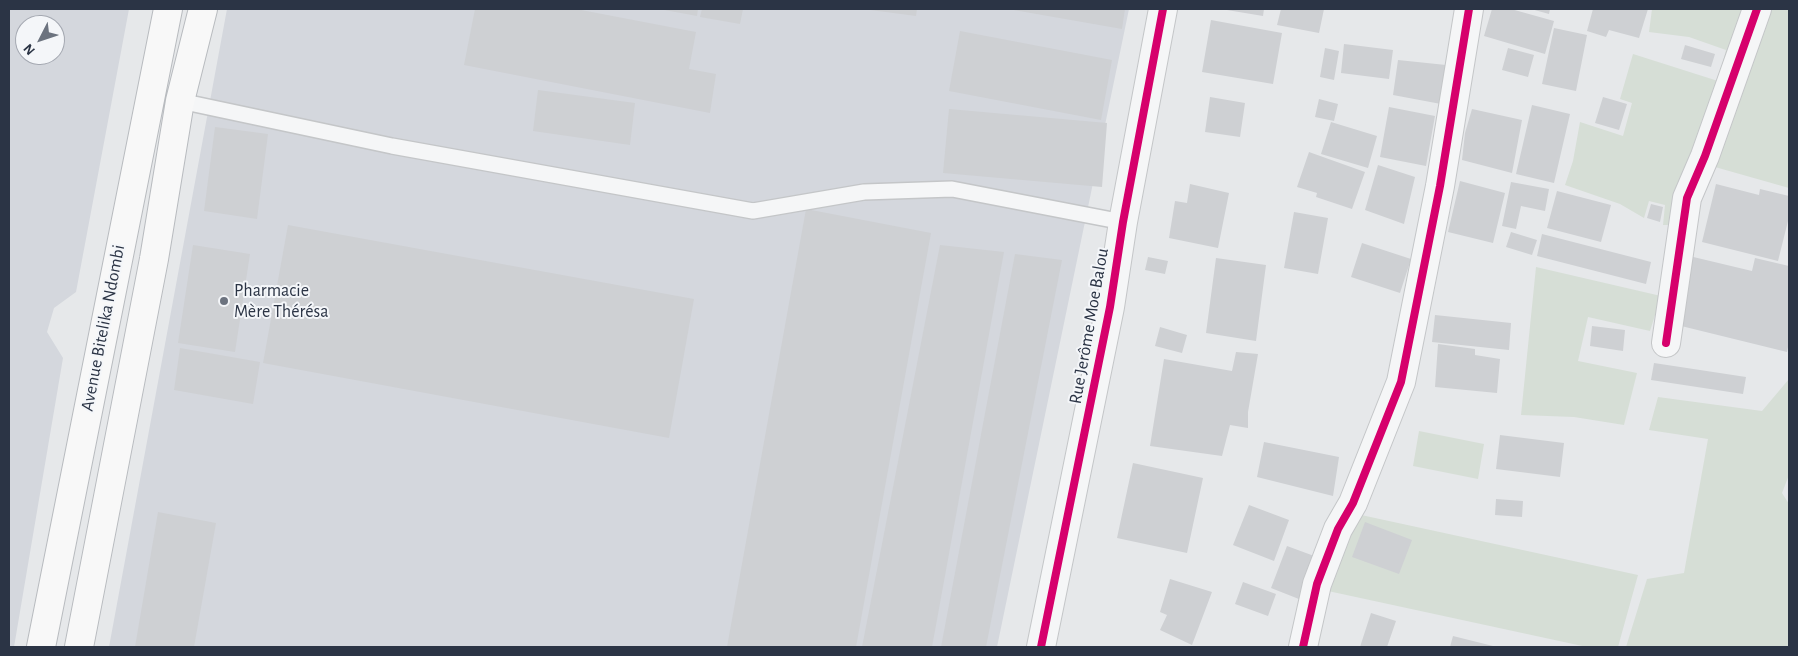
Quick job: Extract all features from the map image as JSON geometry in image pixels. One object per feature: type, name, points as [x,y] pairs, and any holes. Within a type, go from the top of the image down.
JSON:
[{"type":"highway","name":"Avenue Bitelika Ndombi","points":[[41,647],[168,9]]},
{"type":"highway","name":"Avenue Bitelika Ndombi","points":[[79,647],[154,259],[180,102],[203,9]]},
{"type":"street","name":"Rue Jerôme Moe Balou","points":[[1041,647],[1110,307],[1123,222],[1163,9]]},
{"type":"street","points":[[1303,647],[1317,584],[1338,529],[1353,503],[1401,382],[1440,186],[1469,9]]},
{"type":"street","points":[[1666,343],[1686,198],[1705,156],[1757,9]]},
{"type":"lane","points":[[180,102],[392,146],[753,211],[864,192],[952,189],[1123,222]]},
{"type":"shaded area","points":[[9,9],[129,9],[76,292],[54,308],[47,332],[63,358],[14,647],[9,647]]},
{"type":"shaded area","points":[[227,9],[1129,9],[997,647],[109,647]]},
{"type":"shaded area","points":[[1652,9],[1789,9],[1789,188],[1715,167],[1673,225],[1663,225],[1665,205],[1649,201],[1644,218],[1620,204],[1565,185],[1573,161],[1580,122],[1623,136],[1632,103],[1620,99],[1633,54],[1718,81],[1726,50],[1689,37],[1649,32]]},
{"type":"shaded area","points":[[1536,267],[1661,296],[1650,331],[1588,317],[1578,361],[1637,373],[1624,425],[1574,417],[1521,415]]},
{"type":"shaded area","points":[[1789,379],[1789,475],[1782,493],[1789,504],[1789,647],[1626,647],[1647,579],[1684,573],[1708,439],[1649,430],[1658,397],[1762,411]]},
{"type":"shaded area","points":[[1419,431],[1484,444],[1478,479],[1413,466]]},
{"type":"shaded area","points":[[1352,513],[1638,575],[1618,647],[1587,647],[1328,591]]},
{"type":"building","points":[[475,9],[576,9],[696,32],[689,69],[716,74],[710,113],[464,65]]},
{"type":"building","points":[[659,9],[698,9],[697,16]]},
{"type":"building","points":[[702,9],[743,9],[740,24],[700,17]]},
{"type":"building","points":[[863,9],[917,9],[916,16]]},
{"type":"building","points":[[1008,9],[1125,9],[1122,29]]},
{"type":"building","points":[[1221,9],[1264,9],[1263,16]]},
{"type":"building","points":[[1281,9],[1324,9],[1319,33],[1277,25]]},
{"type":"building","points":[[1492,9],[1511,9],[1554,21],[1545,54],[1484,36]]},
{"type":"building","points":[[1531,9],[1550,9],[1549,14]]},
{"type":"building","points":[[1593,9],[1648,9],[1639,38],[1609,30],[1606,37],[1587,31]]},
{"type":"building","points":[[1211,20],[1282,33],[1273,84],[1202,72]]},
{"type":"building","points":[[1554,28],[1587,35],[1576,91],[1542,84]]},
{"type":"building","points":[[960,31],[1112,60],[1101,120],[949,91]]},
{"type":"building","points":[[1344,44],[1393,50],[1389,79],[1341,73]]},
{"type":"building","points":[[1685,45],[1715,54],[1711,67],[1681,59]]},
{"type":"building","points":[[1325,48],[1339,51],[1334,80],[1320,77]]},
{"type":"building","points":[[1508,48],[1534,55],[1528,77],[1502,70]]},
{"type":"building","points":[[1398,60],[1446,65],[1441,104],[1393,95]]},
{"type":"building","points":[[538,90],[635,103],[630,145],[533,131]]},
{"type":"building","points":[[1210,97],[1245,103],[1240,137],[1205,132]]},
{"type":"building","points":[[1603,97],[1627,104],[1619,130],[1595,123]]},
{"type":"building","points":[[1319,99],[1338,104],[1334,121],[1315,117]]},
{"type":"building","points":[[1532,105],[1570,114],[1554,183],[1516,174]]},
{"type":"building","points":[[1389,107],[1435,116],[1426,166],[1380,157]]},
{"type":"building","points":[[949,109],[1107,123],[1102,187],[943,173]]},
{"type":"building","points":[[1472,109],[1522,120],[1512,173],[1462,160],[1465,133]]},
{"type":"building","points":[[1331,122],[1377,136],[1368,168],[1321,154]]},
{"type":"building","points":[[215,127],[268,134],[257,219],[204,211]]},
{"type":"building","points":[[1309,152],[1365,172],[1352,209],[1316,197],[1317,193],[1297,187]]},
{"type":"building","points":[[1378,165],[1415,177],[1404,224],[1365,210]]},
{"type":"building","points":[[1460,181],[1505,193],[1493,243],[1448,232]]},
{"type":"building","points":[[1511,182],[1549,189],[1545,211],[1521,206],[1516,229],[1502,226]]},
{"type":"building","points":[[1190,184],[1229,193],[1218,248],[1169,238],[1175,201],[1187,203]]},
{"type":"building","points":[[1716,184],[1759,195],[1760,189],[1789,196],[1789,217],[1778,261],[1702,242]]},
{"type":"building","points":[[1557,191],[1611,205],[1601,242],[1547,228]]},
{"type":"building","points":[[1651,204],[1663,207],[1660,222],[1647,218]]},
{"type":"building","points":[[806,209],[931,233],[856,647],[727,647]]},
{"type":"building","points":[[1294,212],[1328,218],[1318,274],[1284,268]]},
{"type":"building","points":[[288,225],[694,299],[669,438],[263,363]]},
{"type":"building","points":[[1511,232],[1537,240],[1532,255],[1506,247]]},
{"type":"building","points":[[1542,234],[1651,262],[1646,284],[1537,256]]},
{"type":"building","points":[[1362,243],[1411,259],[1400,293],[1351,277]]},
{"type":"building","points":[[193,245],[250,254],[235,352],[178,343]]},
{"type":"building","points":[[940,245],[1004,252],[932,647],[862,647]]},
{"type":"building","points":[[1015,254],[1062,260],[986,647],[941,647]]},
{"type":"building","points":[[1685,255],[1752,271],[1755,258],[1789,266],[1789,342],[1787,352],[1669,323]]},
{"type":"building","points":[[1148,257],[1168,261],[1165,274],[1145,270]]},
{"type":"building","points":[[1216,258],[1266,265],[1256,341],[1206,333]]},
{"type":"building","points":[[1435,315],[1511,323],[1509,350],[1432,342]]},
{"type":"building","points":[[1592,326],[1625,330],[1623,351],[1590,346]]},
{"type":"building","points":[[1160,327],[1187,335],[1182,353],[1155,346]]},
{"type":"building","points":[[1438,344],[1475,349],[1475,355],[1500,359],[1497,393],[1435,387]]},
{"type":"building","points":[[180,348],[260,362],[253,404],[174,390]]},
{"type":"building","points":[[1236,352],[1258,354],[1248,412],[1248,428],[1230,425],[1222,456],[1150,446],[1164,359],[1232,371]]},
{"type":"building","points":[[1654,363],[1746,377],[1743,394],[1651,380]]},
{"type":"building","points":[[1500,435],[1564,443],[1560,477],[1496,469]]},
{"type":"building","points":[[1264,442],[1339,457],[1333,496],[1257,477]]},
{"type":"building","points":[[1133,463],[1203,478],[1187,553],[1117,538]]},
{"type":"building","points":[[1496,499],[1523,501],[1522,517],[1495,515]]},
{"type":"building","points":[[1249,505],[1289,520],[1274,561],[1233,545]]},
{"type":"building","points":[[158,512],[216,523],[194,647],[135,647]]},
{"type":"building","points":[[1365,522],[1412,540],[1399,574],[1352,557]]},
{"type":"building","points":[[1287,546],[1325,560],[1309,603],[1271,588]]},
{"type":"building","points":[[1170,579],[1212,592],[1192,645],[1160,630],[1167,615],[1160,612]]},
{"type":"building","points":[[1243,582],[1276,594],[1268,616],[1235,604]]},
{"type":"building","points":[[1371,613],[1396,621],[1387,647],[1360,647]]},
{"type":"building","points":[[1453,636],[1497,647],[1450,647]]},
{"type":"cycle path","points":[[1041,647],[1110,307],[1123,222],[1163,9]]},
{"type":"cycle path","points":[[1303,647],[1317,584],[1338,529],[1353,503],[1401,382],[1440,186],[1469,9]]},
{"type":"cycle path","points":[[1666,343],[1687,198],[1705,156],[1757,9]]},
{"type":"place","name":"Pharmacie Mère Thérésa","points":[[224,301]]}]
